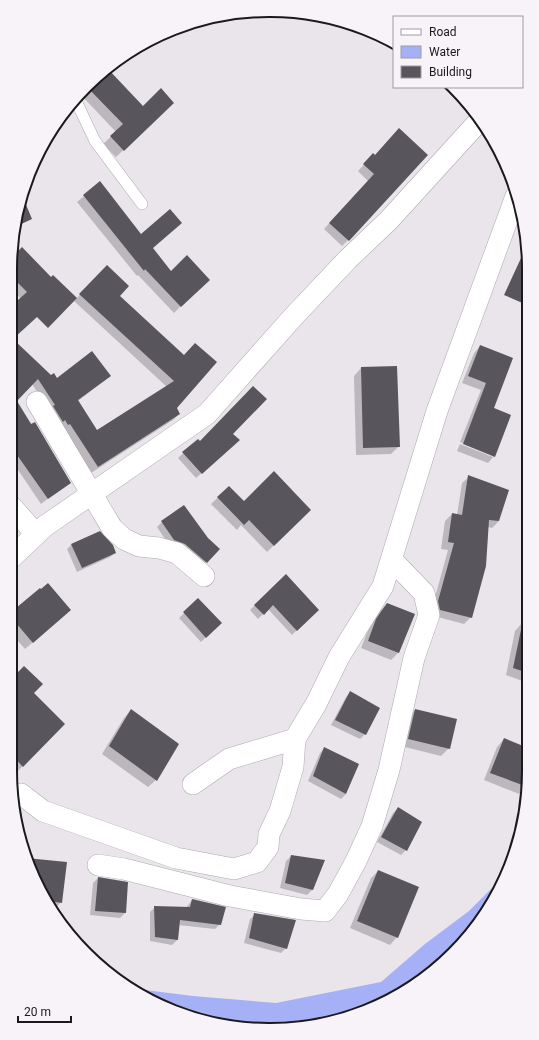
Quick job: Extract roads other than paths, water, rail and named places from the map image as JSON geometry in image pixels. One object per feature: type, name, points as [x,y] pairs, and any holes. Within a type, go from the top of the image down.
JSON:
[{"type":"street","points":[[17,552],[45,526],[207,414],[294,316],[348,259],[389,220],[476,125]]},
{"type":"street","points":[[21,794],[43,811],[176,858],[234,869],[257,862],[268,847],[269,834],[280,811],[293,767],[295,739],[316,704],[340,657],[383,586],[437,411],[513,204]]},
{"type":"street","points":[[37,402],[112,528],[124,539],[139,546],[159,548],[177,553],[204,576]]},
{"type":"street","points":[[17,513],[36,534]]},
{"type":"street","points":[[98,865],[124,869],[230,896],[302,909],[325,911],[338,894],[356,861],[372,826],[389,770],[414,658],[429,615],[424,593],[392,560]]},
{"type":"street","points":[[193,784],[228,759],[295,739]]},
{"type":"lane","points":[[78,105],[94,141],[142,204]]},
{"type":"water","points":[[494,886],[470,924],[448,949],[423,971],[396,989],[366,1004],[351,1010],[319,1018],[302,1021],[270,1023],[237,1021],[188,1010],[145,990],[193,996],[276,1003],[381,982],[425,944],[469,911]]}]
